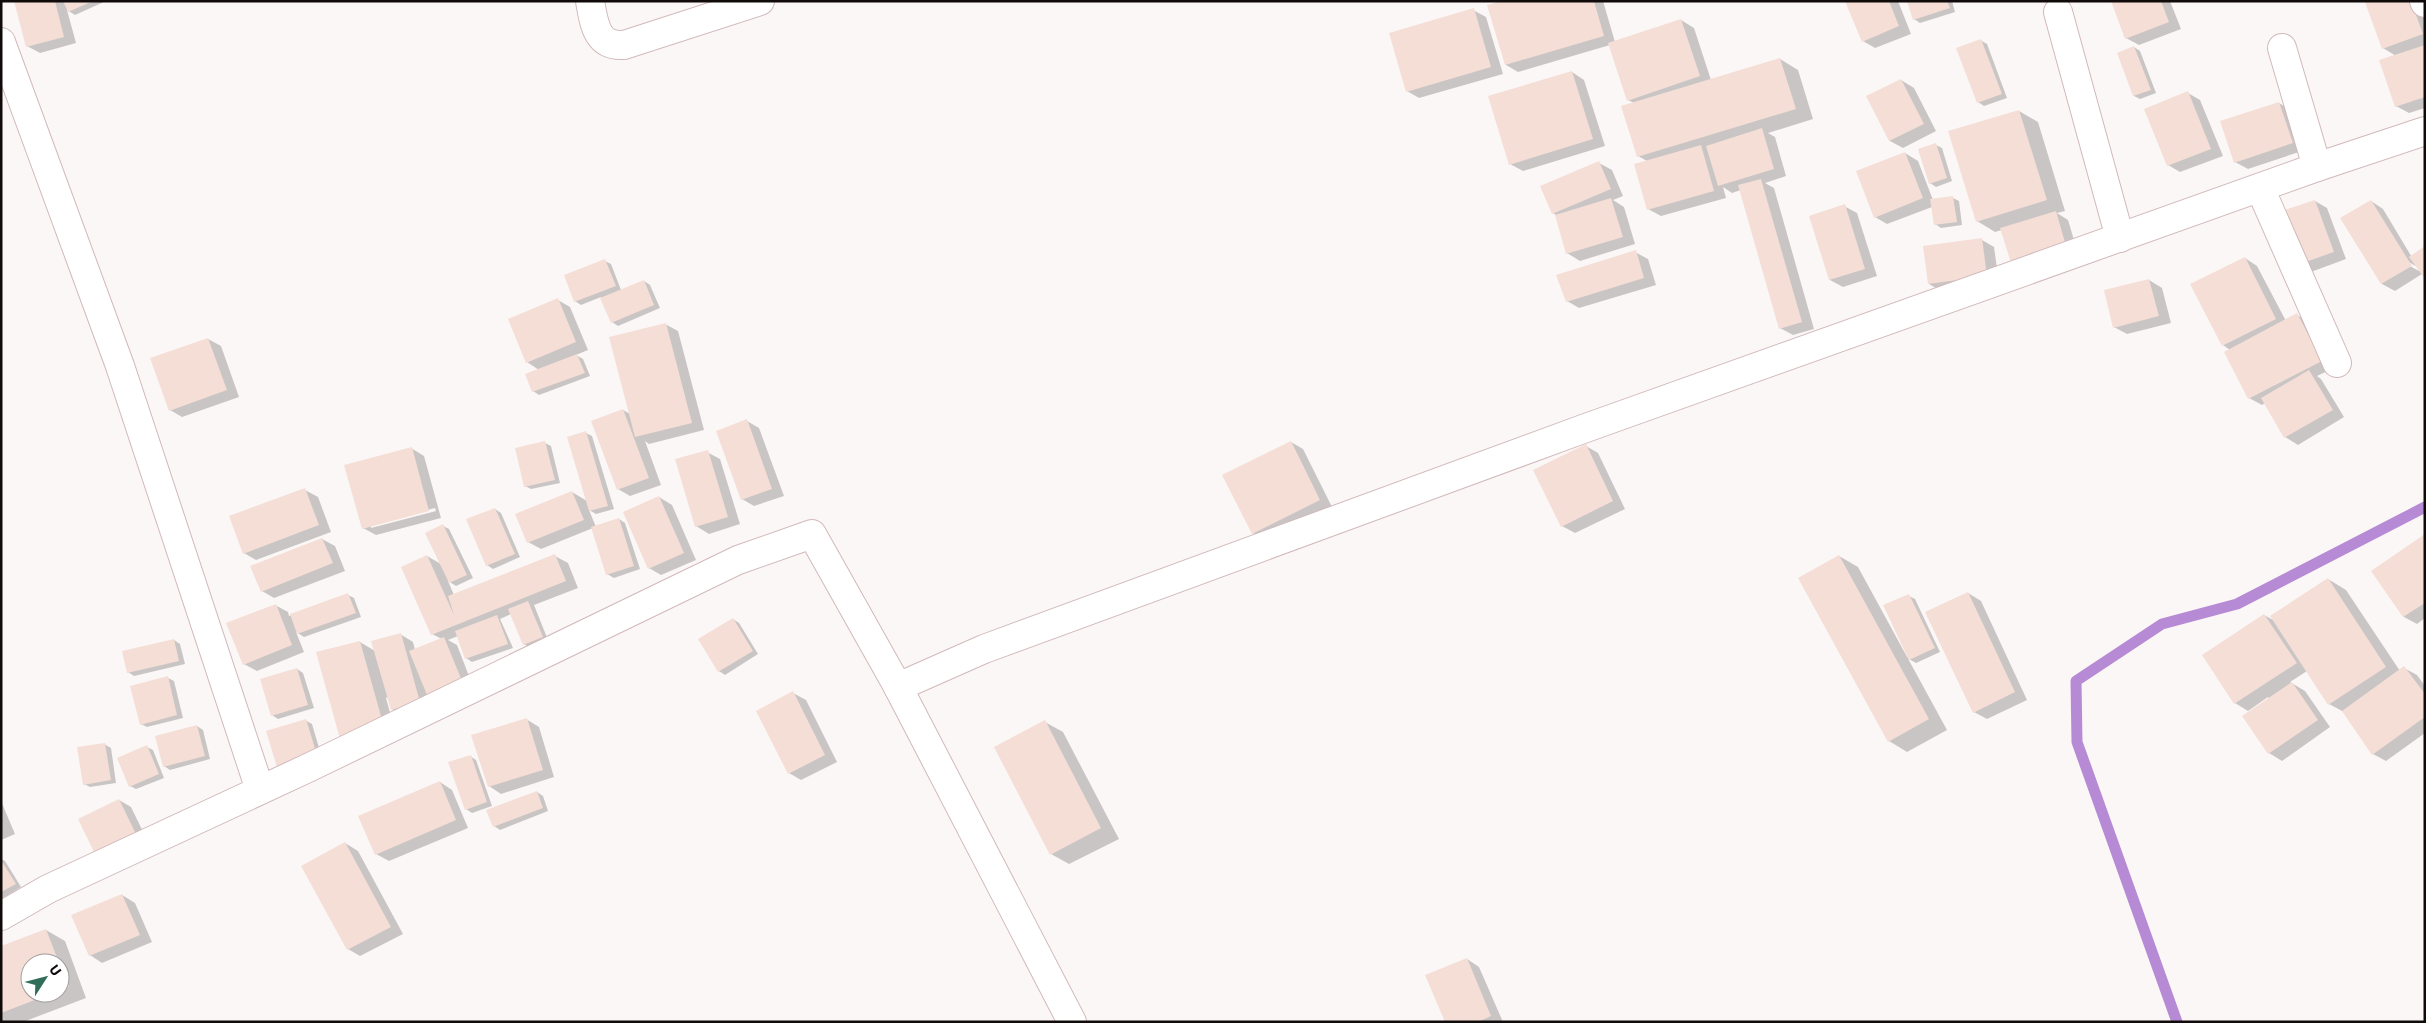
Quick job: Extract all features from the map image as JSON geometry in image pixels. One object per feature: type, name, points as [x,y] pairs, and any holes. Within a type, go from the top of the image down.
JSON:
[{"type":"street","points":[[590,1],[596,30],[600,38],[615,46],[624,45],[760,1]]},
{"type":"street","points":[[2058,12],[2120,238]]},
{"type":"street","points":[[1,42],[120,366],[260,790]]},
{"type":"street","points":[[2282,48],[2317,167]]},
{"type":"street","points":[[898,687],[984,649],[1555,439],[2425,130]]},
{"type":"street","points":[[2260,188],[2337,363]]},
{"type":"street","points":[[1,916],[48,889],[260,790],[738,560],[812,534],[898,687],[1072,1022]]},
{"type":"building","points":[[14,1],[55,1],[64,37],[26,47]]},
{"type":"building","points":[[63,1],[93,1],[68,12]]},
{"type":"building","points":[[1502,1],[1594,1],[1604,36],[1505,65],[1487,5]]},
{"type":"building","points":[[1845,1],[1889,1],[1899,26],[1862,42]]},
{"type":"building","points":[[1907,1],[1947,1],[1950,8],[1913,20]]},
{"type":"building","points":[[2111,1],[2161,1],[2169,22],[2125,39]]},
{"type":"building","points":[[2411,1],[2423,34],[2382,49],[2365,2]]},
{"type":"building","points":[[1474,8],[1491,67],[1406,92],[1389,33]]},
{"type":"building","points":[[1681,19],[1700,76],[1627,101],[1608,43]]},
{"type":"building","points":[[1981,39],[2002,94],[1977,103],[1956,48]]},
{"type":"building","points":[[2425,45],[2425,97],[2395,107],[2379,60]]},
{"type":"building","points":[[2134,46],[2151,90],[2133,96],[2117,53]]},
{"type":"building","points":[[1780,58],[1796,109],[1637,157],[1621,106]]},
{"type":"building","points":[[1572,71],[1593,139],[1509,165],[1488,96]]},
{"type":"building","points":[[1901,79],[1924,124],[1889,141],[1866,96]]},
{"type":"building","points":[[2188,91],[2211,149],[2167,166],[2144,109]]},
{"type":"building","points":[[2279,102],[2293,143],[2234,163],[2220,121]]},
{"type":"building","points":[[2019,110],[2047,200],[1976,222],[1948,131]]},
{"type":"building","points":[[1762,128],[1774,169],[1718,186],[1706,146]]},
{"type":"building","points":[[1936,143],[1947,178],[1929,184],[1918,149]]},
{"type":"building","points":[[1701,145],[1714,191],[1647,210],[1634,164]]},
{"type":"building","points":[[1905,152],[1923,198],[1874,218],[1856,171]]},
{"type":"building","points":[[1599,161],[1611,189],[1552,214],[1540,186]]},
{"type":"building","points":[[1761,179],[1802,322],[1779,329],[1738,185]]},
{"type":"building","points":[[1953,196],[1957,222],[1934,225],[1930,199]]},
{"type":"building","points":[[1611,198],[1623,237],[1566,254],[1555,215]]},
{"type":"building","points":[[2315,200],[2334,252],[2297,265],[2278,212]]},
{"type":"building","points":[[2371,200],[2412,266],[2381,284],[2340,218]]},
{"type":"building","points":[[1845,204],[1865,269],[1829,280],[1809,216]]},
{"type":"building","points":[[2056,211],[2068,253],[2013,269],[2000,228]]},
{"type":"building","points":[[1982,238],[1987,276],[1928,284],[1923,246]]},
{"type":"building","points":[[2425,246],[2425,279],[2409,257]]},
{"type":"building","points":[[1636,250],[1644,278],[1566,302],[1556,275]]},
{"type":"building","points":[[2245,257],[2276,319],[2222,346],[2190,284]]},
{"type":"building","points":[[605,259],[616,286],[574,302],[564,275]]},
{"type":"building","points":[[2149,279],[2159,316],[2113,328],[2104,290]]},
{"type":"building","points":[[644,280],[654,305],[611,323],[600,298]]},
{"type":"building","points":[[558,298],[576,342],[526,363],[508,319]]},
{"type":"building","points":[[2297,313],[2322,361],[2248,399],[2224,352]]},
{"type":"building","points":[[666,323],[692,423],[635,437],[609,337]]},
{"type":"building","points":[[208,338],[227,390],[169,411],[150,358]]},
{"type":"building","points":[[577,354],[585,373],[532,392],[525,374]]},
{"type":"building","points":[[2309,370],[2333,410],[2284,438],[2261,398]]},
{"type":"building","points":[[623,409],[649,478],[617,490],[591,421]]},
{"type":"building","points":[[747,419],[772,489],[741,500],[716,431]]},
{"type":"building","points":[[586,431],[608,506],[589,511],[567,437]]},
{"type":"building","points":[[545,441],[555,480],[524,487],[515,448]]},
{"type":"building","points":[[1291,441],[1320,500],[1252,534],[1222,475]]},
{"type":"building","points":[[1586,444],[1613,501],[1561,527],[1533,470]]},
{"type":"building","points":[[412,447],[429,511],[362,529],[344,465]]},
{"type":"building","points":[[708,450],[728,517],[695,527],[675,459]]},
{"type":"building","points":[[305,488],[319,525],[243,554],[229,516]]},
{"type":"building","points":[[572,491],[584,520],[527,543],[515,514]]},
{"type":"building","points":[[659,496],[684,553],[648,569],[623,512]]},
{"type":"building","points":[[495,508],[515,554],[486,566],[466,519]]},
{"type":"building","points":[[619,518],[634,566],[606,575],[591,527]]},
{"type":"building","points":[[443,524],[467,575],[449,583],[425,533]]},
{"type":"building","points":[[2425,534],[2425,603],[2403,617],[2371,571]]},
{"type":"building","points":[[322,538],[333,563],[261,592],[250,566]]},
{"type":"building","points":[[555,554],[566,581],[431,635],[401,567],[427,555],[454,615],[448,596]]},
{"type":"building","points":[[1839,555],[1929,719],[1888,742],[1798,578]]},
{"type":"building","points":[[2328,578],[2386,667],[2328,705],[2270,616]]},
{"type":"building","points":[[1968,592],[2015,692],[1973,713],[1925,612]]},
{"type":"building","points":[[348,593],[356,613],[297,634],[290,614]]},
{"type":"building","points":[[1909,594],[1935,648],[1909,660],[1883,605]]},
{"type":"building","points":[[528,601],[543,637],[523,645],[508,609]]},
{"type":"building","points":[[276,604],[292,645],[243,665],[226,623]]},
{"type":"building","points":[[2264,614],[2297,663],[2234,704],[2202,655]]},
{"type":"building","points":[[497,615],[508,644],[465,659],[455,631]]},
{"type":"building","points":[[733,618],[753,651],[718,672],[698,639]]},
{"type":"building","points":[[401,633],[420,702],[391,710],[371,641]]},
{"type":"building","points":[[444,637],[462,681],[427,695],[409,651]]},
{"type":"building","points":[[174,639],[179,661],[127,673],[122,651]]},
{"type":"building","points":[[360,641],[384,727],[340,739],[316,652]]},
{"type":"building","points":[[2404,666],[2425,694],[2425,717],[2372,755],[2342,711]]},
{"type":"building","points":[[297,668],[308,705],[271,716],[260,679]]},
{"type":"building","points":[[168,676],[177,715],[140,725],[130,686]]},
{"type":"building","points":[[2292,682],[2318,720],[2268,754],[2242,716]]},
{"type":"building","points":[[793,691],[825,755],[788,774],[756,711]]},
{"type":"building","points":[[527,718],[543,770],[488,787],[471,735]]},
{"type":"building","points":[[306,719],[317,755],[277,767],[266,731]]},
{"type":"building","points":[[1045,720],[1101,828],[1050,855],[994,747]]},
{"type":"building","points":[[197,725],[205,756],[163,767],[155,736]]},
{"type":"building","points":[[105,743],[111,780],[83,785],[77,747]]},
{"type":"building","points":[[147,745],[159,774],[129,787],[117,758]]},
{"type":"building","points":[[471,755],[487,802],[465,810],[448,762]]},
{"type":"building","points":[[440,781],[456,820],[375,855],[358,816]]},
{"type":"building","points":[[537,791],[543,808],[493,827],[486,810]]},
{"type":"building","points":[[119,799],[136,834],[95,854],[78,819]]},
{"type":"building","points":[[345,842],[391,927],[347,950],[301,866]]},
{"type":"building","points":[[1,860],[16,884],[1,892]]},
{"type":"building","points":[[122,894],[140,935],[89,956],[71,915]]},
{"type":"building","points":[[46,929],[55,953],[20,953],[20,1003],[27,1003],[1,1013],[1,946]]},
{"type":"building","points":[[1467,958],[1491,1016],[1478,1022],[1445,1022],[1425,975]]},
{"type":"waterway","points":[[2177,1022],[2077,742],[2076,681],[2162,624],[2237,604],[2425,507]]}]
